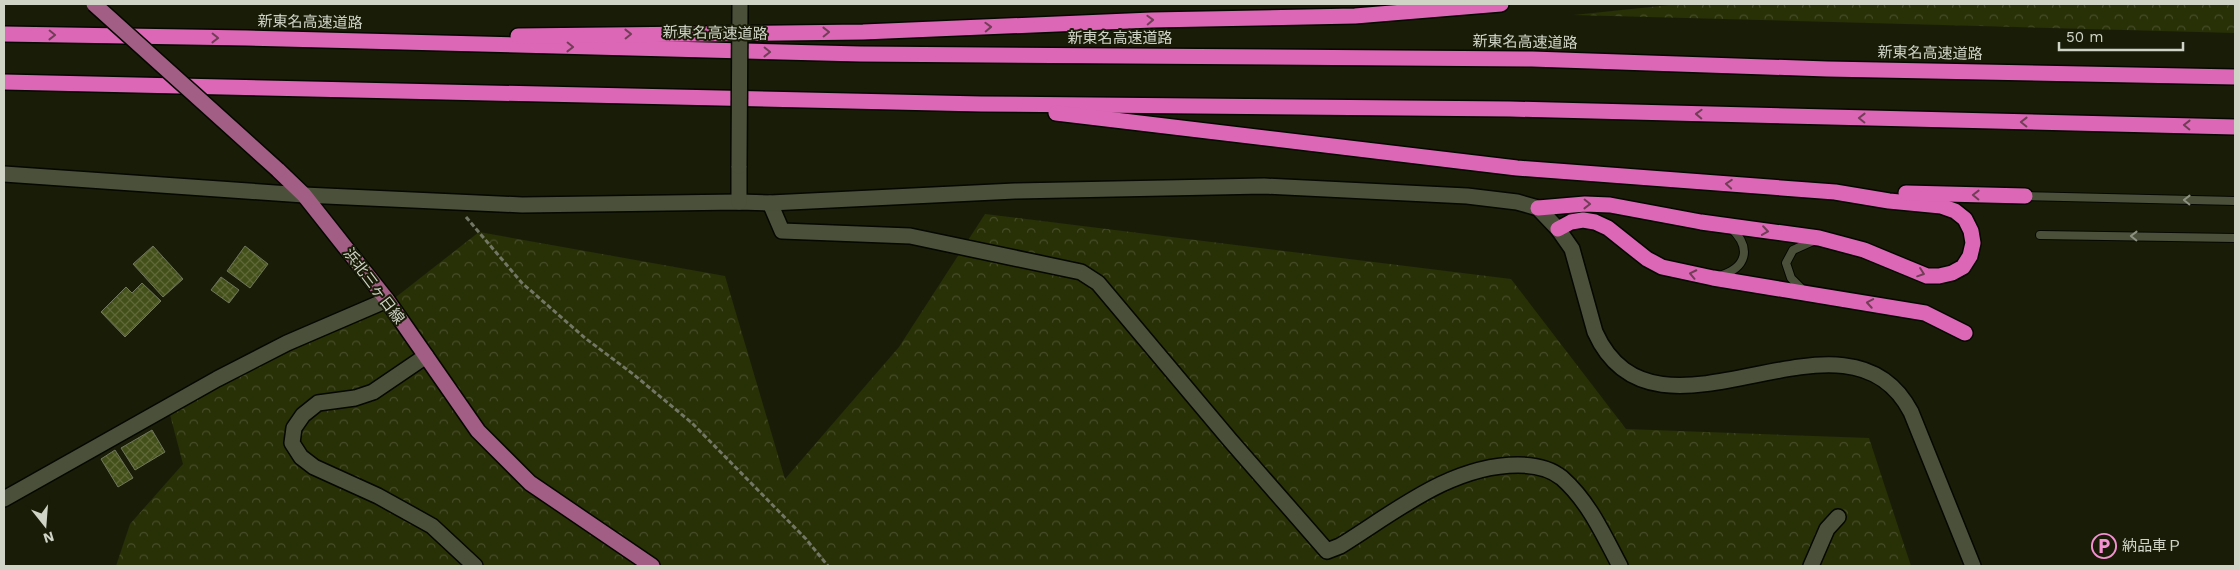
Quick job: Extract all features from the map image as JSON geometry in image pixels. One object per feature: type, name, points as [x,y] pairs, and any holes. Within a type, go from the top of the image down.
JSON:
[{"type":"highway","points":[[247,38],[863,32],[1152,20],[1354,16],[1501,4]]},
{"type":"highway","name":"新東名高速道路","points":[[4,34],[247,38],[860,54],[1532,59],[1827,69],[2235,77]]},
{"type":"highway","points":[[4,82],[981,104],[1510,109],[2235,127]]},
{"type":"highway","points":[[981,104],[1517,168],[1835,192],[2025,196]]},
{"type":"highway","points":[[1538,208],[1585,204],[1610,205],[1727,226],[1820,238],[1864,250],[1927,276],[1952,273],[1963,267],[1970,256],[1973,243],[1971,231],[1965,220],[1955,211],[1941,206],[1889,201],[1835,192]]},
{"type":"highway","points":[[1558,229],[1571,222],[1583,220],[1595,222],[1608,228],[1647,258],[1662,266],[1713,278],[1925,312],[1965,334]]},
{"type":"main road","name":"浜北三ヶ日線","points":[[94,4],[304,195],[387,300],[478,431],[530,483],[652,566]]},
{"type":"street","points":[[739,202],[740,4]]},
{"type":"street","points":[[4,174],[304,195],[522,205],[770,203],[1015,191],[1264,186],[1467,196],[1517,202],[1538,208],[1558,229],[1572,249],[1595,332],[1614,363],[1637,379],[1679,386],[1794,369],[1836,365],[1858,368],[1886,380],[1900,395],[1911,412],[1973,566]]},
{"type":"street","points":[[770,203],[782,231],[910,236],[1081,272],[1098,283],[1230,440],[1327,551],[1340,546],[1440,484],[1497,465],[1529,465],[1560,476],[1589,506],[1620,566]]},
{"type":"street","points":[[4,499],[217,379],[287,342],[387,300]]},
{"type":"street","points":[[426,356],[373,392],[355,398],[318,403],[303,416],[294,428],[292,443],[300,457],[314,466],[378,496],[432,526],[475,566]]},
{"type":"street","points":[[1811,566],[1827,529],[1838,517]]},
{"type":"lane","points":[[2025,196],[2235,201]]},
{"type":"lane","points":[[1713,278],[1740,266],[1744,260],[1744,252],[1740,240],[1727,226]]},
{"type":"lane","points":[[2040,235],[2235,238]]},
{"type":"lane","points":[[1805,292],[1791,278],[1786,263],[1793,250],[1820,238]]},
{"type":"path","points":[[453,201],[522,283],[585,338],[633,374],[692,423],[806,539],[828,566]]},
{"type":"green space","points":[[1679,4],[2235,4],[2235,33],[1574,15]]},
{"type":"green space","points":[[985,214],[1511,279],[1626,429],[1869,438],[1911,566],[116,566],[130,524],[183,464],[168,407],[396,297],[479,232],[725,276],[785,479],[899,347]]},
{"type":"building","points":[[153,246],[183,279],[163,297],[133,264]]},
{"type":"building","points":[[245,246],[268,264],[250,288],[227,271]]},
{"type":"building","points":[[221,277],[239,290],[229,303],[211,290]]},
{"type":"building","points":[[142,283],[161,301],[125,337],[101,312],[126,287],[132,293]]},
{"type":"building","points":[[152,430],[165,452],[135,470],[121,448]]},
{"type":"building","points":[[115,450],[133,478],[118,487],[101,459]]},
{"type":"place","name":"納品車Ｐ","points":[[2104,546]]}]
